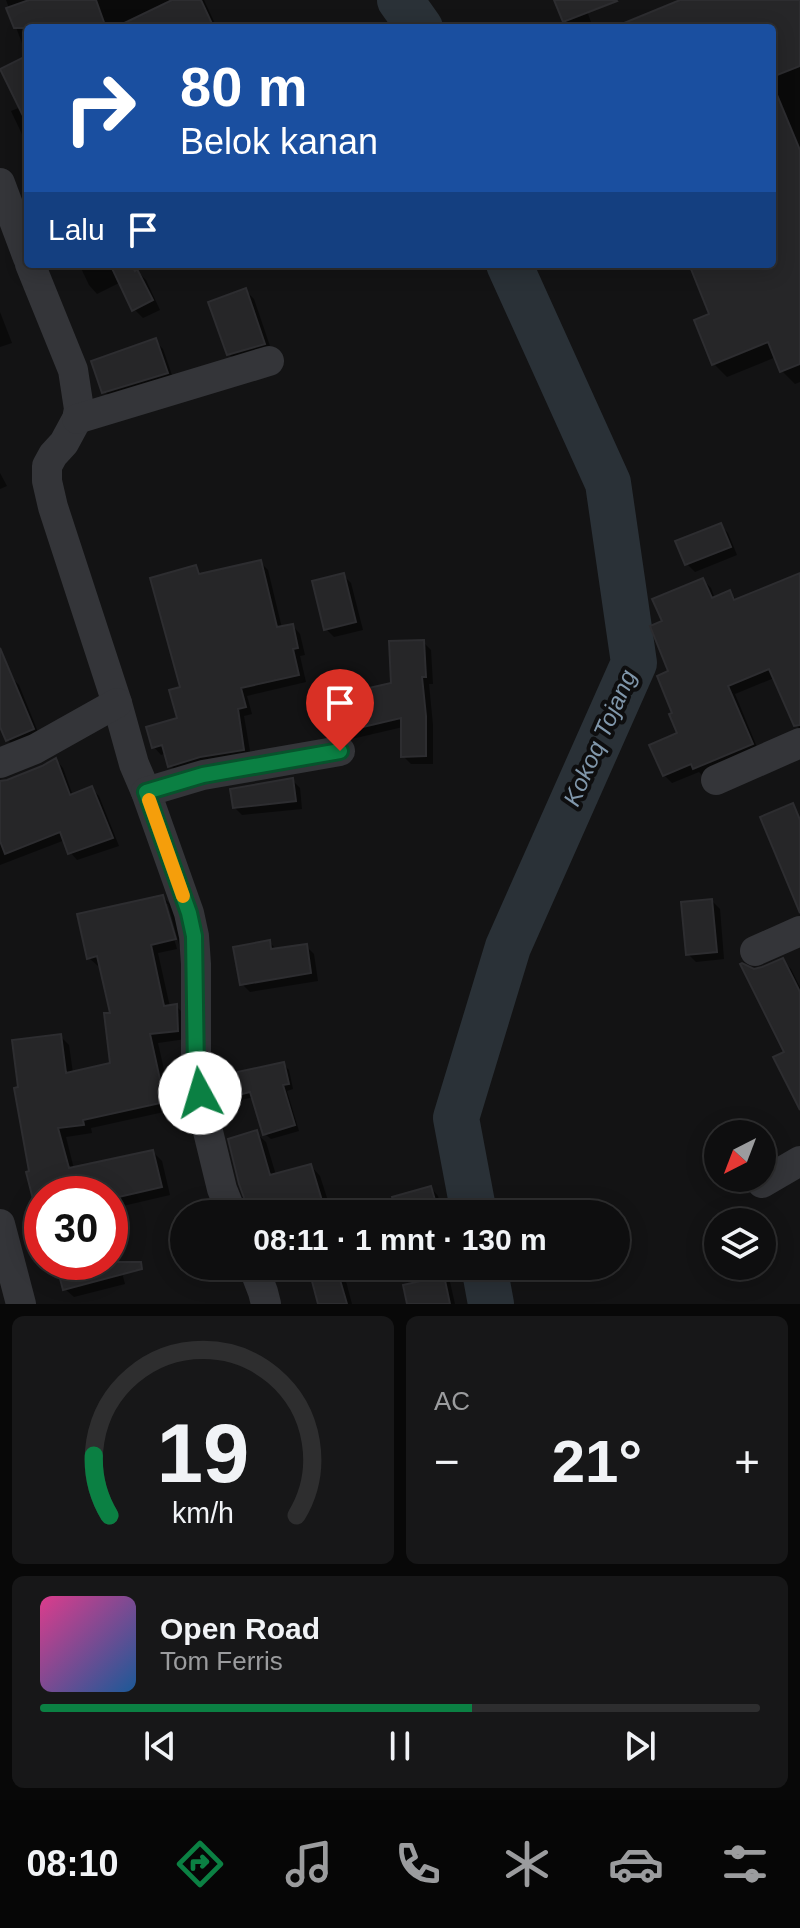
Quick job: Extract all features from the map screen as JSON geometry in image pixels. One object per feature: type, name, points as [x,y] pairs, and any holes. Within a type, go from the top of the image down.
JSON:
[{"type":"street","points":[[0,183],[24,247]]},
{"type":"street","points":[[32,268],[73,370],[79,409],[64,443],[47,466],[47,481],[134,764],[189,913],[194,936],[196,1072],[218,1174],[227,1200]]},
{"type":"street","points":[[77,419],[269,361]]},
{"type":"street","points":[[0,763],[35,749],[117,703]]},
{"type":"street","points":[[716,780],[800,743]]},
{"type":"street","points":[[146,792],[203,775],[340,751]]},
{"type":"street","points":[[755,951],[800,931]]},
{"type":"street","points":[[776,1175],[800,1161]]},
{"type":"street","points":[[0,1224],[21,1304]]},
{"type":"street","points":[[258,1280],[266,1304]]},
{"type":"building","points":[[29,0],[96,0],[105,24],[24,24],[24,28],[14,28],[6,8]]},
{"type":"building","points":[[172,0],[201,0],[212,24],[122,24]]},
{"type":"building","points":[[554,0],[616,0],[617,1],[563,22]]},
{"type":"building","points":[[680,0],[800,0],[800,66],[776,75],[776,24],[622,24]]},
{"type":"building","points":[[24,57],[24,118],[0,69]]},
{"type":"building","points":[[776,93],[800,150],[800,364],[780,372],[768,342],[712,365],[694,320],[709,314],[691,268],[776,268]]},
{"type":"building","points":[[112,268],[137,269],[153,300],[132,311]]},
{"type":"building","points":[[246,288],[265,344],[227,355],[208,302]]},
{"type":"building","points":[[156,338],[168,373],[102,393],[91,361]]},
{"type":"building","points":[[721,523],[731,547],[685,565],[675,541]]},
{"type":"building","points":[[261,560],[277,627],[293,624],[298,648],[293,649],[299,675],[241,688],[246,707],[238,709],[244,750],[200,757],[168,767],[162,745],[152,748],[146,727],[177,718],[169,690],[180,687],[150,578],[196,565],[199,574]]},
{"type":"building","points":[[344,573],[356,622],[324,630],[312,581]]},
{"type":"building","points":[[800,573],[800,725],[794,726],[769,669],[728,686],[753,744],[693,769],[691,764],[663,776],[649,745],[677,733],[657,676],[668,671],[650,626],[662,621],[652,599],[703,578],[712,598],[730,590],[734,600]]},
{"type":"building","points":[[424,640],[426,677],[422,677],[426,756],[401,757],[401,718],[333,734],[325,698],[391,683],[389,641]]},
{"type":"building","points":[[0,648],[34,729],[6,741],[0,727]]},
{"type":"building","points":[[56,758],[70,795],[92,786],[113,838],[68,854],[60,832],[5,854],[0,841],[0,781]]},
{"type":"building","points":[[293,778],[296,801],[233,808],[230,789]]},
{"type":"building","points":[[793,803],[800,820],[800,913],[760,817]]},
{"type":"building","points":[[163,895],[176,939],[151,945],[164,1006],[177,1004],[178,1031],[150,1034],[165,1102],[83,1120],[84,1125],[58,1128],[69,1168],[153,1150],[162,1187],[128,1195],[128,1176],[27,1176],[26,1172],[29,1171],[14,1088],[18,1087],[12,1040],[61,1034],[66,1073],[110,1063],[104,1013],[110,1013],[97,956],[87,959],[77,914]]},
{"type":"building","points":[[712,899],[717,952],[686,955],[681,902]]},
{"type":"building","points":[[270,940],[271,949],[307,944],[311,973],[240,985],[233,947]]},
{"type":"building","points":[[783,958],[800,992],[800,1110],[773,1057],[784,1052],[740,964],[754,969]]},
{"type":"building","points":[[284,1062],[289,1084],[283,1085],[295,1125],[263,1135],[250,1092],[234,1096],[228,1074]]},
{"type":"building","points":[[257,1130],[270,1175],[311,1164],[322,1200],[245,1200],[228,1139]]},
{"type":"building","points":[[431,1186],[435,1200],[393,1200],[392,1197]]},
{"type":"building","points":[[128,1262],[141,1262],[142,1269],[128,1273]]},
{"type":"building","points":[[60,1280],[101,1280],[63,1290]]},
{"type":"building","points":[[312,1280],[340,1280],[347,1304],[318,1304]]},
{"type":"building","points":[[445,1280],[450,1304],[407,1304],[403,1285]]},
{"type":"waterway","name":"Kokoq Tojang","points":[[400,0],[417,24]]},
{"type":"waterway","name":"Kokoq Tojang","points":[[471,1200],[456,1118],[508,947],[634,663],[608,483],[511,268]]},
{"type":"waterway","name":"Kokoq Tojang","points":[[487,1280],[491,1304]]},
{"type":"slow traffic","points":[[149,800],[183,896]]},
{"type":"route","points":[[200,1093],[196,1072],[194,936],[189,913],[146,792],[203,775],[340,751]]}]
